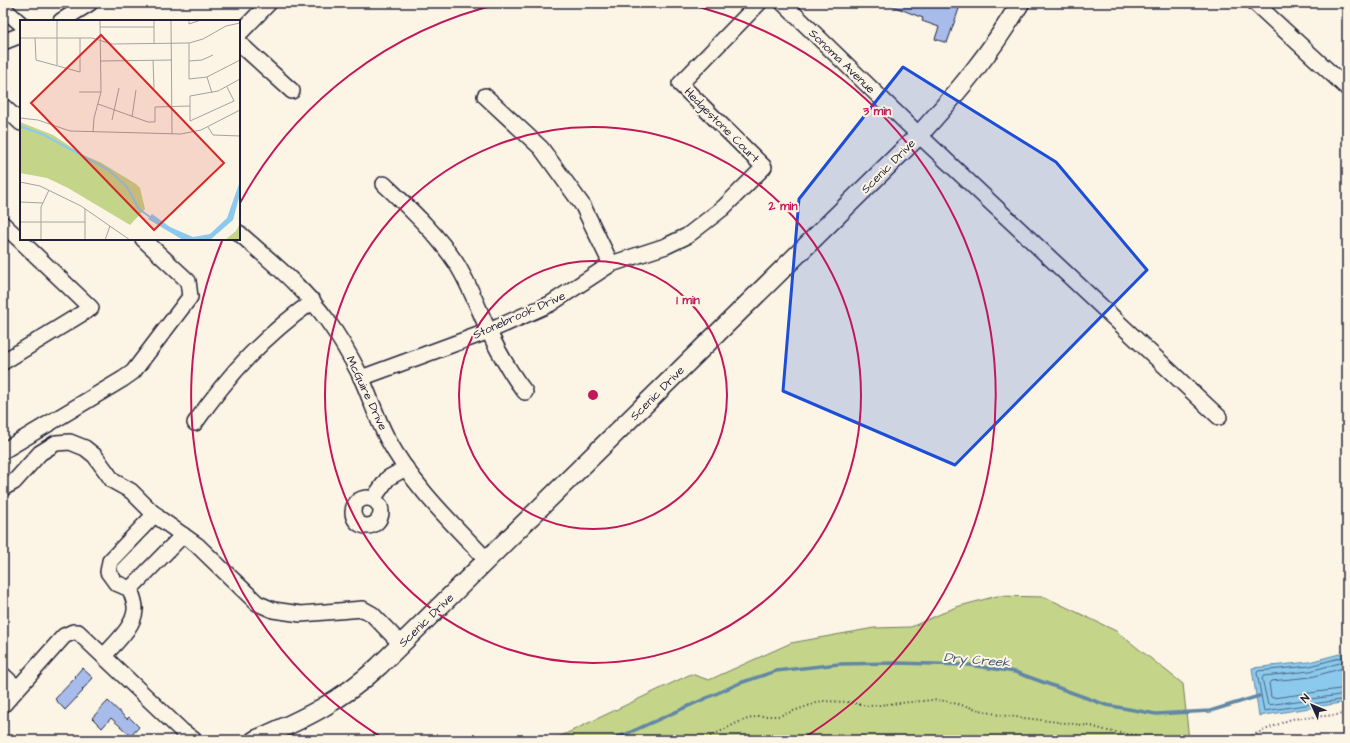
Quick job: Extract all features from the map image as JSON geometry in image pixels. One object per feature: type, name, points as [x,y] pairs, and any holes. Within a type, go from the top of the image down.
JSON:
[{"type":"main road","name":"Scenic Drive","points":[[255,740],[300,721],[325,708],[364,680],[919,135],[963,86],[986,57],[1020,3]]},
{"type":"street","points":[[63,20],[90,3]]},
{"type":"street","points":[[240,33],[269,3]]},
{"type":"street","name":"Hedgestone Court","points":[[759,3],[680,84],[764,167]]},
{"type":"street","name":"Sonoma Avenue","points":[[783,3],[919,135],[1219,417]]},
{"type":"street","points":[[1255,3],[1347,88]]},
{"type":"street","points":[[3,8],[20,23]]},
{"type":"street","points":[[3,42],[20,35]]},
{"type":"street","points":[[240,44],[292,91]]},
{"type":"street","points":[[485,96],[520,126],[541,148],[583,206],[611,264]]},
{"type":"street","points":[[3,106],[20,122]]},
{"type":"street","name":"Stonebrook Drive","points":[[361,378],[489,331],[550,304],[611,264],[666,246],[687,236],[723,208],[764,167]]},
{"type":"street","points":[[384,184],[420,219],[456,263],[471,290],[508,370],[525,392]]},
{"type":"street","points":[[3,224],[91,308],[5,356]]},
{"type":"street","name":"McGuire Drive","points":[[240,234],[313,301],[346,349],[361,378],[388,439],[406,468],[432,502],[487,560]]},
{"type":"street","points":[[3,451],[133,372],[190,298],[188,282],[144,240]]},
{"type":"street","points":[[195,423],[216,393],[241,363],[267,337],[313,301]]},
{"type":"street","points":[[3,488],[14,482],[40,453],[56,443],[70,442],[84,448],[95,456],[113,481],[131,491],[155,514],[197,545],[257,603],[273,610],[301,614],[363,609],[372,614],[401,644]]},
{"type":"street","points":[[373,499],[388,478],[406,468]]},
{"type":"street","points":[[130,589],[116,584],[108,572],[110,561],[155,514]]},
{"type":"street","points":[[130,589],[183,535]]},
{"type":"street","points":[[104,656],[131,623],[135,610],[130,589]]},
{"type":"street","points":[[3,705],[64,636],[73,632],[78,632],[182,731],[194,740]]},
{"type":"street","points":[[3,675],[17,688]]},
{"type":"path","points":[[703,740],[741,722],[759,716],[779,716],[822,702],[848,702],[868,706],[932,700],[946,701],[999,715],[1091,726],[1108,731],[1167,740]]},
{"type":"path","points":[[1241,740],[1291,719],[1347,714]]},
{"type":"highlighted area","points":[[903,67],[1056,162],[1147,270],[955,465],[783,391],[799,199]]},
{"type":"green space","points":[[997,596],[1045,597],[1116,631],[1183,684],[1189,740],[544,740],[561,736],[691,674],[709,680],[791,643],[874,628],[911,627],[956,607]]},
{"type":"water","points":[[1347,652],[1347,702],[1259,716],[1252,668],[1309,662]]},
{"type":"building","points":[[885,3],[961,3],[947,43],[935,39],[939,27],[922,21],[923,18]]},
{"type":"building","points":[[82,668],[93,678],[65,710],[55,699],[76,677],[75,676]]},
{"type":"building","points":[[108,701],[127,719],[129,717],[139,727],[131,736],[111,718],[102,728],[92,718]]},
{"type":"waterway","name":"Dry Creek","points":[[609,740],[624,735],[740,683],[776,671],[839,664],[896,663],[970,665],[1015,672],[1106,705],[1156,714],[1210,711],[1259,696]]}]
